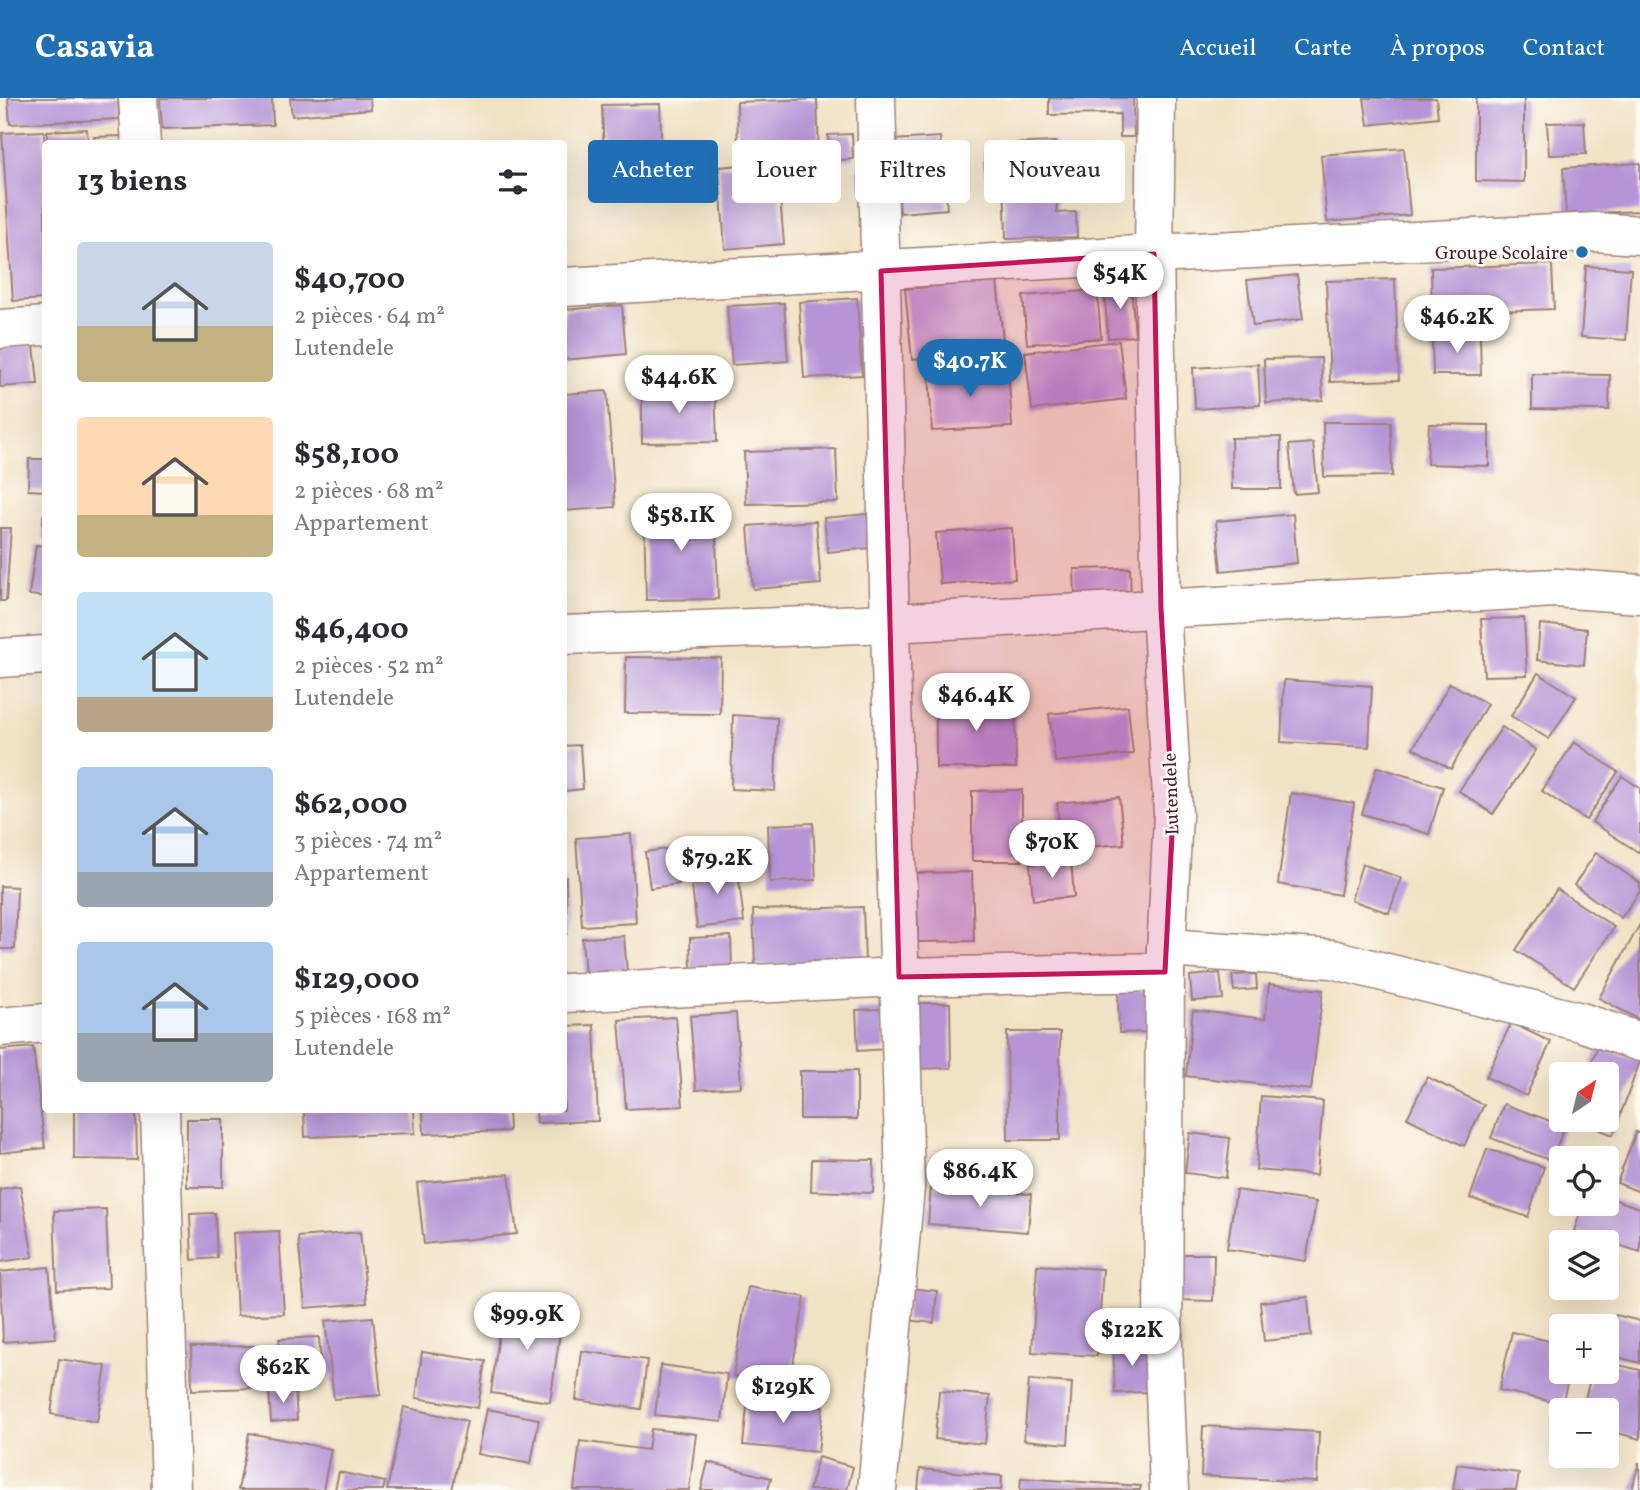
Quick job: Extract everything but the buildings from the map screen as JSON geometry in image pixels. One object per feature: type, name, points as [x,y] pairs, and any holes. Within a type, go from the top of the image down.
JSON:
[{"type":"street","points":[[138,98],[141,140]]},
{"type":"street","points":[[876,98],[905,1188],[877,1490]]},
{"type":"street","name":"Lutendele","points":[[1156,98],[1154,254],[1161,609],[1173,815],[1165,960],[1163,1343],[1169,1490]]},
{"type":"street","points":[[567,288],[1154,254],[1595,232],[1640,234]]},
{"type":"street","points":[[0,329],[42,326]]},
{"type":"street","points":[[567,635],[891,623],[1556,588],[1640,594]]},
{"type":"street","points":[[0,657],[42,655]]},
{"type":"street","points":[[567,993],[899,977],[1165,960],[1332,959],[1581,1022],[1640,1042]]},
{"type":"street","points":[[0,1027],[42,1023]]},
{"type":"street","points":[[160,1113],[171,1490]]},
{"type":"highlighted area","points":[[1154,254],[1161,609],[1173,815],[1165,972],[899,977],[881,271]]},
{"type":"place","name":"Groupe Scolaire","points":[[1582,252]]}]
